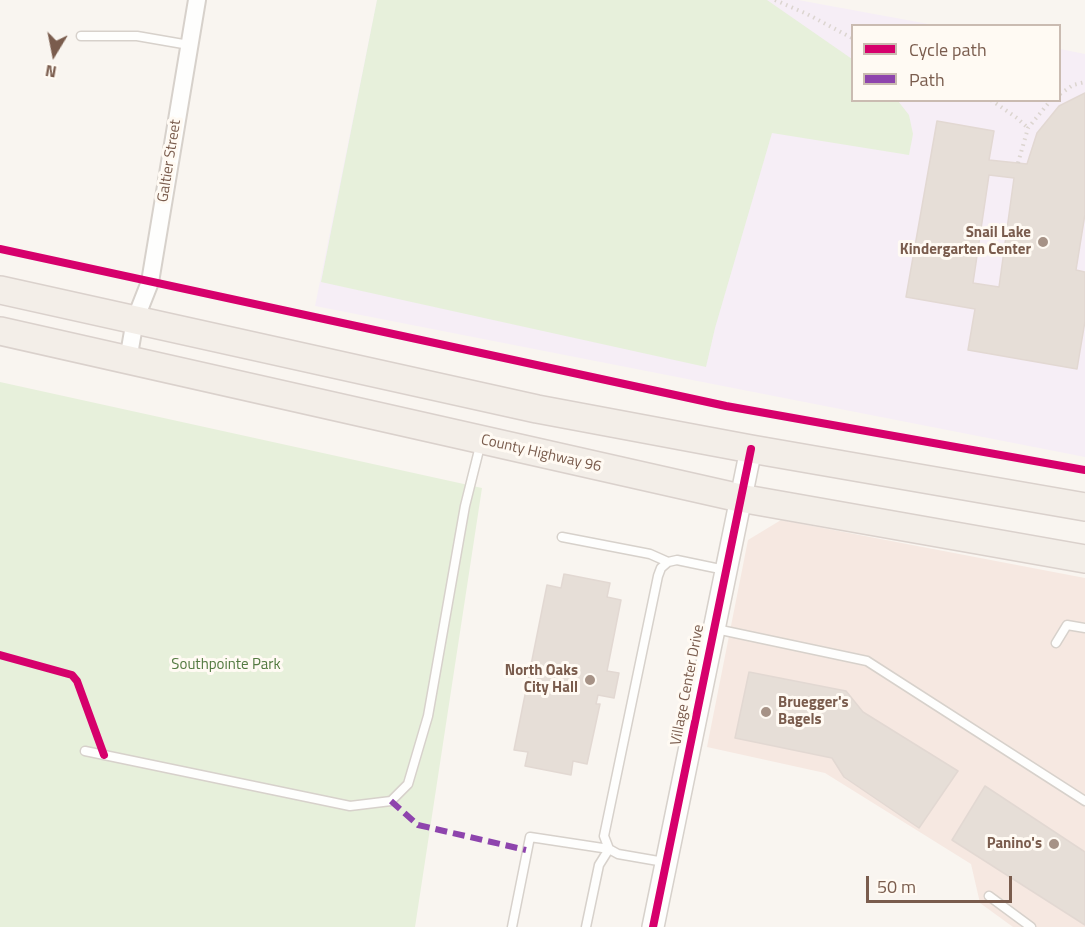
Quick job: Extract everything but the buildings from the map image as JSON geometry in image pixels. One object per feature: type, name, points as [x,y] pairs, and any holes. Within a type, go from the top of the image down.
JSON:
[{"type":"main road","points":[[0,290],[537,409],[1085,507]]},
{"type":"main road","name":"County Highway 96","points":[[0,331],[740,498],[1085,559]]},
{"type":"street","name":"Galtier Street","points":[[128,360],[135,320],[150,282],[197,0]]},
{"type":"street","name":"Village Center Drive","points":[[654,927],[751,449]]},
{"type":"lane","points":[[81,36],[136,36],[189,45]]},
{"type":"lane","points":[[85,751],[350,806],[391,801],[408,784],[429,716],[465,506],[482,440]]},
{"type":"lane","points":[[562,537],[650,554],[668,562]]},
{"type":"lane","points":[[609,849],[604,836],[658,576],[668,562],[678,560],[725,570]]},
{"type":"lane","points":[[1056,643],[1067,625],[1085,628]]},
{"type":"lane","points":[[714,629],[867,661],[1085,801]]},
{"type":"lane","points":[[512,927],[530,837],[609,849],[618,854],[667,862]]},
{"type":"lane","points":[[586,927],[599,865],[609,849]]},
{"type":"lane","points":[[989,896],[1031,927]]},
{"type":"path","points":[[775,0],[851,37]]},
{"type":"path","points":[[1061,93],[1073,85],[1085,82]]},
{"type":"path","points":[[994,102],[1028,128]]},
{"type":"path","points":[[1018,163],[1028,128],[1049,102]]},
{"type":"shaded area","points":[[377,0],[798,0],[929,24],[851,24],[851,102],[1061,102],[1061,49],[1085,54],[1085,457],[315,306]]},
{"type":"shaded area","points":[[781,520],[1085,578],[1085,927],[1013,927],[980,903],[971,864],[825,773],[707,747],[748,540]]},
{"type":"green space","points":[[377,0],[767,0],[851,58],[851,102],[899,102],[909,115],[913,134],[909,155],[772,133],[715,328],[706,367],[321,282]]},
{"type":"green space","name":"Southpointe Park","points":[[0,382],[482,488],[415,927],[0,927]]},
{"type":"marked path","points":[[391,801],[418,825],[526,850]]},
{"type":"cycle path","points":[[0,249],[726,406],[1085,470]]},
{"type":"cycle path","points":[[653,927],[751,449]]},
{"type":"cycle path","points":[[0,655],[72,675],[77,681],[104,755]]},
{"type":"place","name":"Snail Lake Kindergarten Center","points":[[1043,242]]},
{"type":"place","name":"North Oaks City Hall","points":[[590,680]]},
{"type":"place","name":"Bruegger's Bagels","points":[[766,712]]},
{"type":"place","name":"Panino's","points":[[1054,844]]}]
